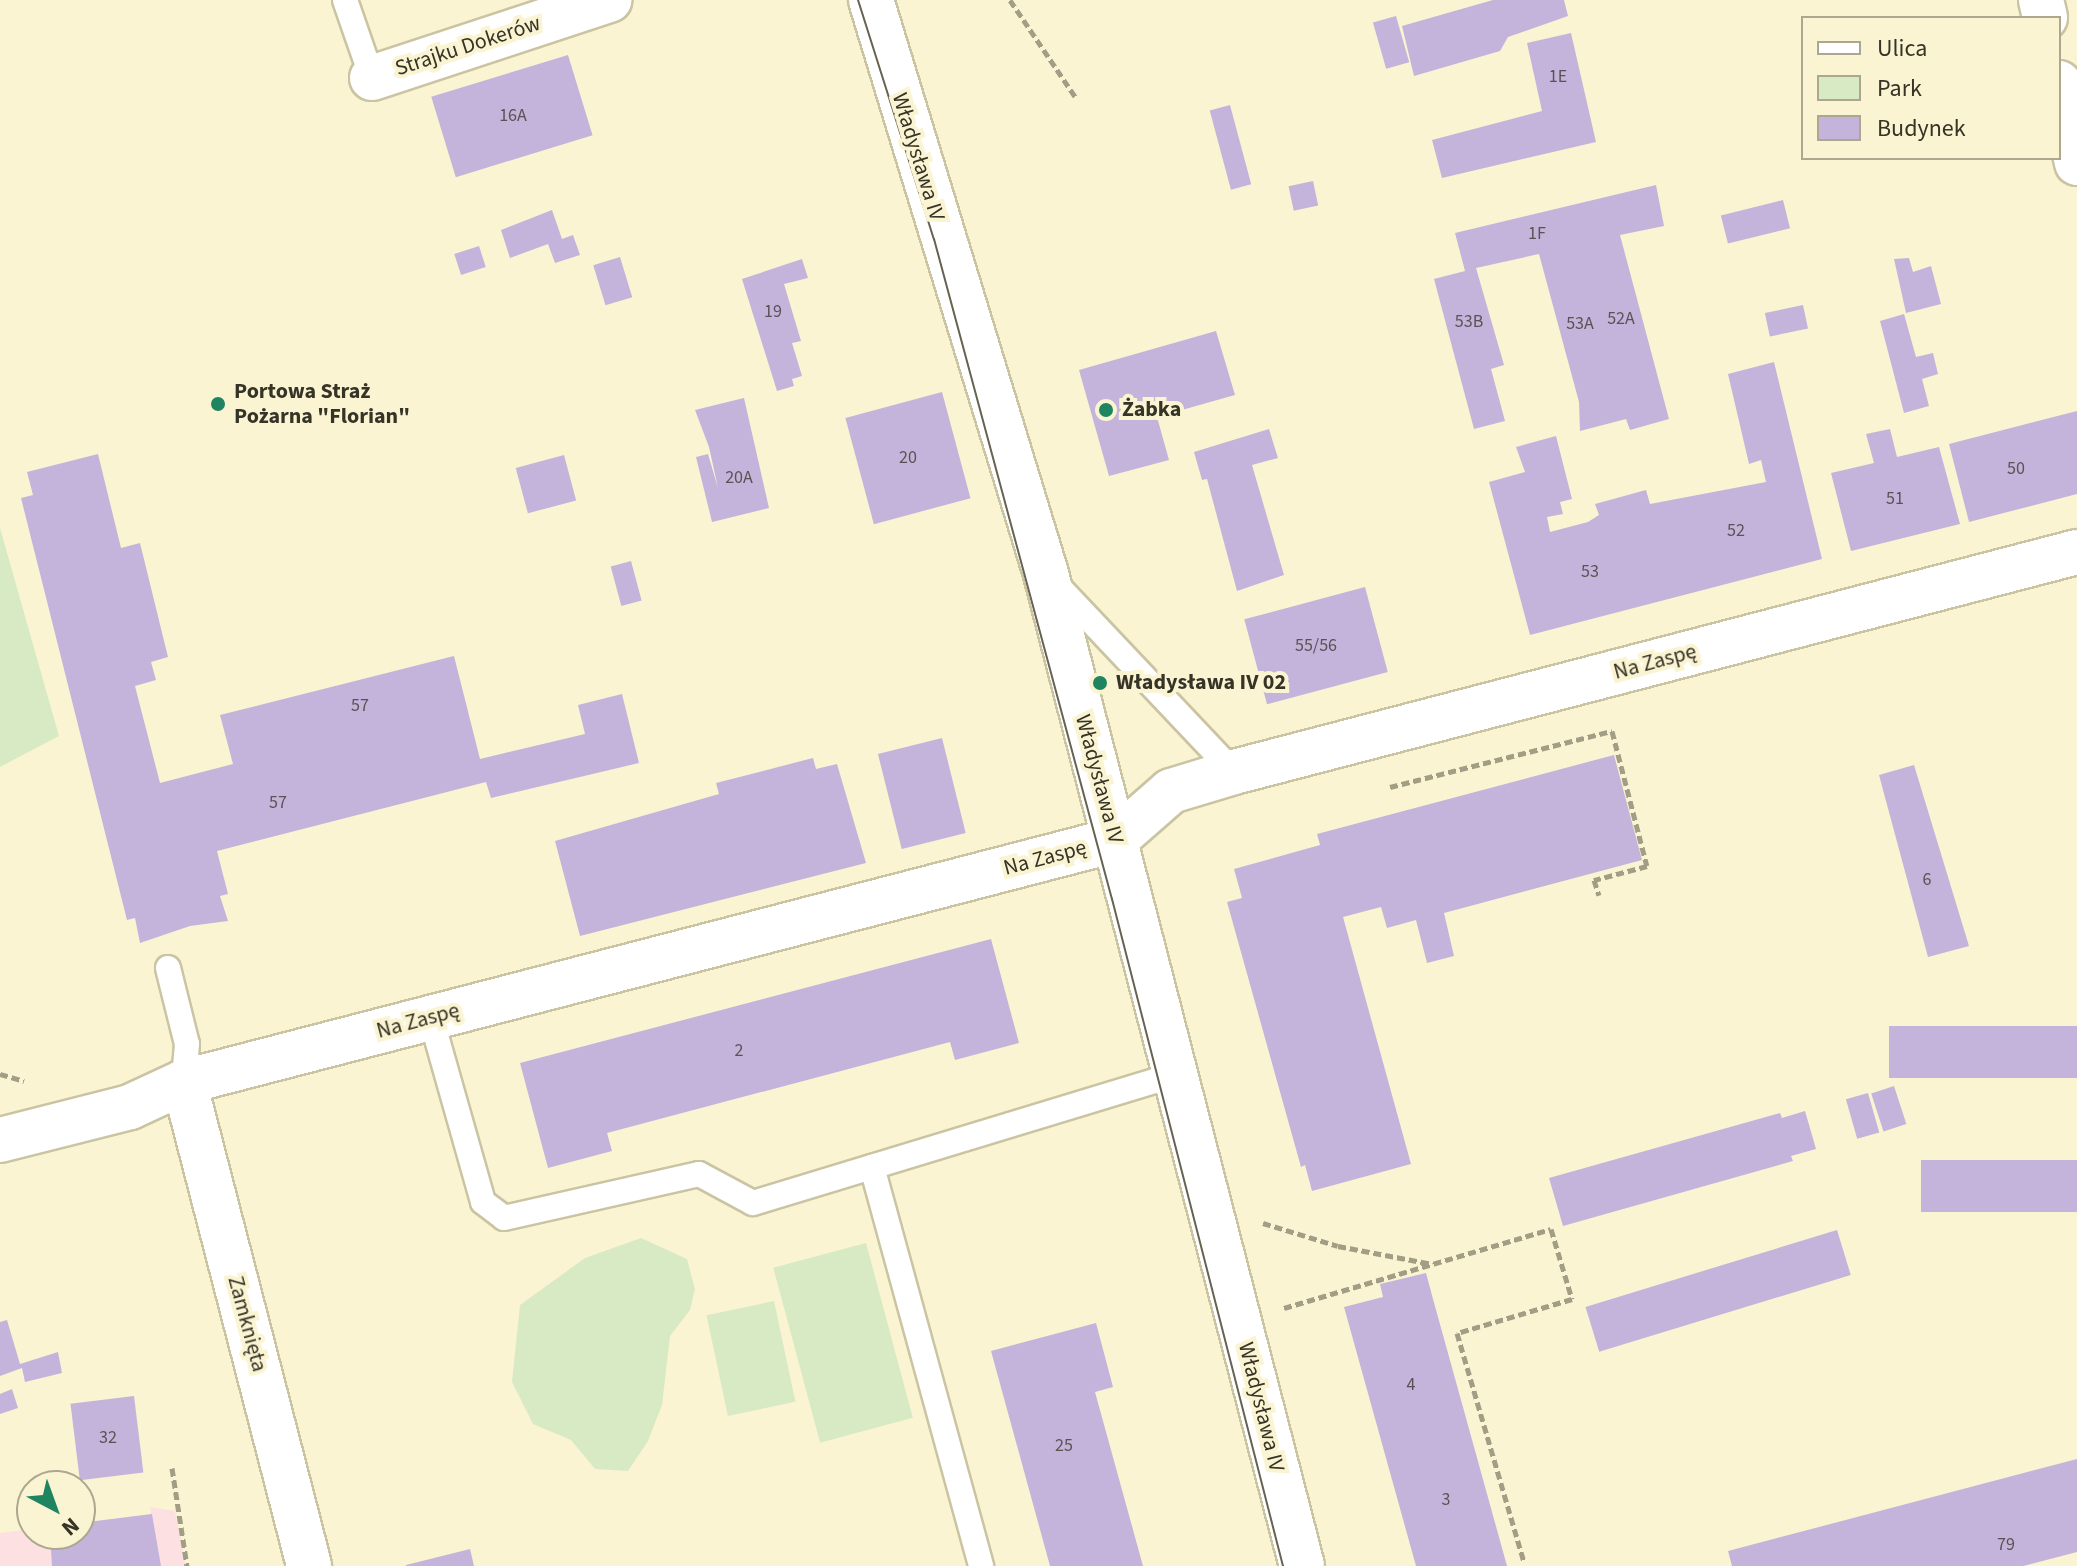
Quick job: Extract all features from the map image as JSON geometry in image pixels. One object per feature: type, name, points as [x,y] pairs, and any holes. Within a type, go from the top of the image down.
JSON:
[{"type":"street","name":"Strajku Dokerów","points":[[372,78],[609,0]]},
{"type":"street","name":"Władysława IV","points":[[871,0],[1046,574],[1302,1566]]},
{"type":"street","points":[[2061,92],[2077,163]]},
{"type":"street","name":"Na Zaspę","points":[[0,1140],[130,1107],[184,1082],[1115,840],[1171,791],[1234,772],[2077,552]]},
{"type":"street","name":"Zamknięta","points":[[184,1082],[309,1566]]},
{"type":"lane","points":[[345,0],[372,78]]},
{"type":"lane","points":[[1046,574],[1234,772]]},
{"type":"lane","points":[[168,968],[187,1044],[184,1082]]},
{"type":"lane","points":[[431,1018],[483,1202],[504,1218],[699,1174],[753,1203],[1175,1075]]},
{"type":"lane","points":[[872,1167],[981,1566]]},
{"type":"path","points":[[1010,0],[1076,98]]},
{"type":"path","points":[[1384,788],[1612,731],[1647,866],[1594,880],[1599,895]]},
{"type":"path","points":[[1259,1221],[1338,1246],[1433,1264]]},
{"type":"path","points":[[1283,1308],[1551,1229],[1572,1299],[1457,1333],[1524,1562]]},
{"type":"path","points":[[172,1468],[187,1566]]},
{"type":"shaded area","points":[[150,1507],[175,1511],[186,1566],[0,1566],[0,1533],[16,1531],[16,1550],[96,1550],[96,1521],[151,1514]]},
{"type":"green space","points":[[0,528],[59,736],[0,767]]},
{"type":"green space","points":[[641,1238],[687,1259],[695,1289],[690,1310],[670,1336],[662,1405],[648,1441],[628,1471],[595,1469],[571,1440],[533,1424],[512,1382],[520,1305],[585,1258]]},
{"type":"green space","points":[[866,1243],[913,1418],[820,1443],[773,1268]]},
{"type":"green space","points":[[774,1301],[795,1402],[728,1416],[707,1315]]},
{"type":"building","points":[[1493,0],[1564,0],[1568,16],[1508,37],[1500,51],[1414,76],[1402,26]]},
{"type":"building","points":[[1396,16],[1409,62],[1386,69],[1373,23]]},
{"type":"building","points":[[1571,33],[1596,142],[1442,178],[1432,140],[1542,111],[1527,43]]},
{"type":"building","points":[[568,55],[593,135],[456,177],[431,97]]},
{"type":"building","points":[[1230,105],[1251,184],[1231,190],[1210,110]]},
{"type":"building","points":[[1313,181],[1318,205],[1294,211],[1289,186]]},
{"type":"building","points":[[1656,185],[1664,226],[1620,235],[1669,419],[1630,430],[1626,419],[1580,431],[1579,402],[1539,254],[1476,268],[1504,365],[1491,369],[1505,421],[1474,429],[1434,279],[1465,271],[1455,233]]},
{"type":"building","points":[[1783,200],[1790,228],[1728,244],[1721,215]]},
{"type":"building","points":[[552,210],[562,239],[573,235],[580,255],[555,263],[548,244],[510,258],[501,230]]},
{"type":"building","points":[[479,246],[486,267],[461,275],[454,254]]},
{"type":"building","points":[[620,257],[632,297],[606,305],[593,265]]},
{"type":"building","points":[[1909,258],[1913,272],[1931,266],[1941,304],[1906,313],[1894,259]]},
{"type":"building","points":[[802,259],[808,278],[784,284],[801,341],[792,343],[802,376],[792,379],[794,386],[777,391],[742,279]]},
{"type":"building","points":[[1803,305],[1808,328],[1770,337],[1765,313]]},
{"type":"building","points":[[1904,314],[1916,357],[1933,353],[1938,374],[1922,379],[1929,406],[1904,413],[1880,321]]},
{"type":"building","points":[[1216,331],[1235,395],[1157,417],[1169,460],[1109,476],[1079,370]]},
{"type":"building","points":[[1774,362],[1822,559],[1530,635],[1489,482],[1525,472],[1516,447],[1556,436],[1572,499],[1560,502],[1563,514],[1547,517],[1550,532],[1588,522],[1599,515],[1595,504],[1646,490],[1650,504],[1766,482],[1761,460],[1749,464],[1728,374]]},
{"type":"building","points":[[942,392],[970,498],[874,524],[845,418]]},
{"type":"building","points":[[744,398],[769,508],[712,522],[696,457],[708,454],[718,488],[709,447],[695,410]]},
{"type":"building","points":[[2077,411],[2077,494],[1969,522],[1949,444]]},
{"type":"building","points":[[1269,429],[1278,458],[1252,465],[1284,575],[1237,591],[1207,479],[1202,480],[1194,452]]},
{"type":"building","points":[[1890,429],[1897,457],[1939,447],[1960,524],[1851,551],[1831,473],[1874,463],[1866,434]]},
{"type":"building","points":[[98,454],[121,548],[140,543],[168,657],[151,662],[156,680],[135,686],[160,783],[233,764],[220,715],[454,656],[480,759],[585,734],[578,705],[622,694],[639,763],[491,798],[486,782],[217,851],[228,894],[220,896],[228,921],[190,926],[140,943],[135,918],[127,920],[21,498],[33,495],[27,472]]},
{"type":"building","points":[[564,455],[576,500],[528,513],[516,468]]},
{"type":"building","points":[[631,561],[642,601],[621,606],[611,566]]},
{"type":"building","points":[[1365,587],[1388,672],[1267,704],[1244,619]]},
{"type":"building","points":[[942,738],[966,833],[902,849],[878,754]]},
{"type":"building","points":[[1614,755],[1642,860],[1444,913],[1454,956],[1427,963],[1416,920],[1387,928],[1381,907],[1343,917],[1411,1164],[1312,1191],[1305,1165],[1301,1167],[1227,902],[1242,898],[1234,869],[1320,845],[1317,834]]},
{"type":"building","points":[[813,758],[816,769],[837,764],[866,863],[580,936],[555,841],[719,794],[716,783]]},
{"type":"building","points":[[1914,765],[1969,946],[1928,957],[1879,775]]},
{"type":"building","points":[[991,939],[1019,1043],[955,1060],[950,1042],[607,1133],[612,1151],[548,1168],[520,1063]]},
{"type":"building","points":[[1889,1026],[2077,1026],[2077,1078],[1889,1078]]},
{"type":"building","points":[[1894,1086],[1906,1124],[1884,1131],[1871,1093]]},
{"type":"building","points":[[1868,1093],[1879,1132],[1857,1139],[1846,1099]]},
{"type":"building","points":[[1805,1111],[1816,1149],[1791,1156],[1793,1161],[1563,1226],[1549,1178],[1780,1113],[1782,1118]]},
{"type":"building","points":[[1921,1160],[2077,1160],[2077,1212],[1921,1212]]},
{"type":"building","points":[[1837,1230],[1851,1275],[1599,1352],[1585,1307]]},
{"type":"building","points":[[1426,1273],[1507,1566],[1416,1566],[1344,1307],[1383,1297],[1380,1284]]},
{"type":"building","points":[[7,1320],[20,1364],[58,1352],[62,1373],[25,1382],[22,1368],[0,1376],[0,1322]]},
{"type":"building","points":[[1096,1323],[1113,1387],[1095,1392],[1143,1566],[1050,1566],[991,1351]]},
{"type":"building","points":[[12,1389],[18,1408],[0,1414],[0,1394]]},
{"type":"building","points":[[134,1396],[143,1472],[96,1478],[96,1470],[79,1470],[70,1404]]},
{"type":"building","points":[[2077,1459],[2077,1552],[2023,1566],[1732,1566],[1728,1551]]},
{"type":"building","points":[[152,1514],[161,1566],[52,1566],[51,1550],[96,1550],[96,1521]]},
{"type":"building","points":[[470,1549],[474,1566],[406,1566],[406,1565]]},
{"type":"tram line","points":[[858,0],[934,239],[1112,899],[1283,1566]]},
{"type":"place","name":"Portowa Straż Pożarna \"Florian\"","points":[[218,404]]},
{"type":"place","name":"Żabka","points":[[1106,410]]},
{"type":"place","name":"Władysława IV 02","points":[[1100,683]]}]
